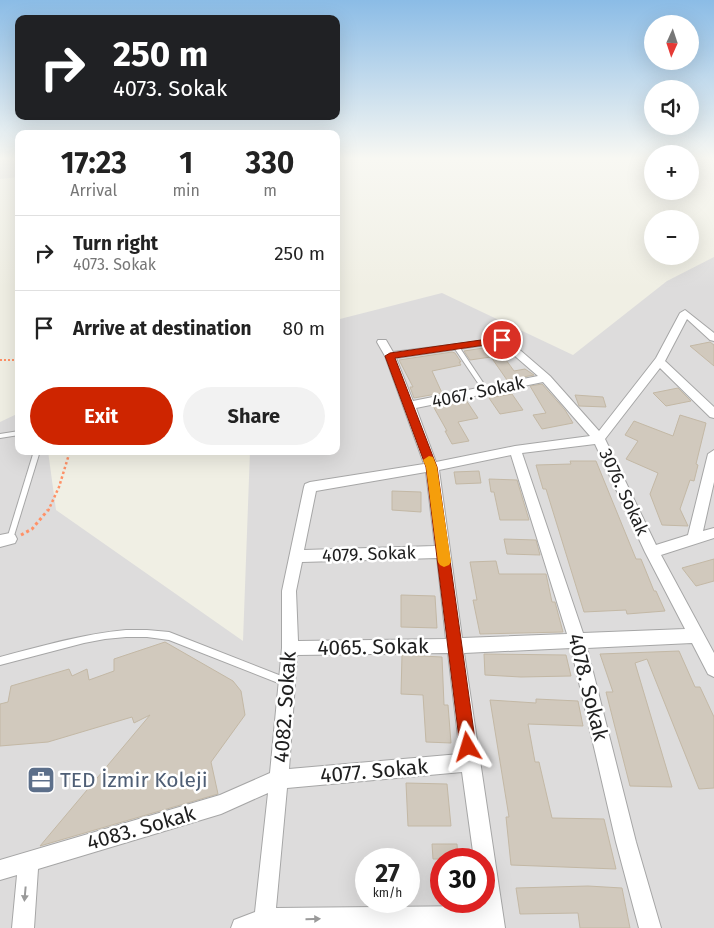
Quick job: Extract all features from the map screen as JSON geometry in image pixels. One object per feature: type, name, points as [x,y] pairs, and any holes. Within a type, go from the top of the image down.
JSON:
[{"type":"street","points":[[432,467],[515,450],[600,439],[659,361],[686,313],[714,338]]},
{"type":"street","name":"3076. Sokak","points":[[456,346],[502,340],[546,378],[600,439],[652,552],[714,669]]},
{"type":"street","points":[[242,928],[264,924],[493,922],[470,762],[432,467],[390,356],[382,342]]},
{"type":"street","points":[[390,356],[456,346]]},
{"type":"street","points":[[659,361],[714,414]]},
{"type":"street","name":"4067. Sokak","points":[[409,406],[486,392],[546,378]]},
{"type":"street","name":"4078. Sokak","points":[[515,450],[577,640],[626,842],[650,928]]},
{"type":"street","points":[[695,537],[714,454]]},
{"type":"street","name":"4082. Sokak","points":[[264,924],[290,648],[289,591],[310,487],[432,467]]},
{"type":"street","points":[[652,552],[695,537],[713,535]]},
{"type":"street","name":"4079. Sokak","points":[[295,556],[443,552]]},
{"type":"street","name":"4065. Sokak","points":[[290,648],[540,644],[577,640],[696,636]]},
{"type":"street","name":"4077. Sokak","points":[[279,779],[470,762]]},
{"type":"street","name":"4083. Sokak","points":[[0,870],[221,804],[279,779]]},
{"type":"street","points":[[23,928],[28,861]]},
{"type":"lane","points":[[456,346],[486,392]]},
{"type":"lane","points":[[0,436],[15,433]]},
{"type":"lane","points":[[5,540],[36,455]]},
{"type":"lane","points":[[0,661],[109,634],[152,633],[169,636],[287,682]]},
{"type":"path","points":[[0,360],[15,360]]},
{"type":"path","points":[[5,540],[31,531],[42,521],[59,488],[69,455]]},
{"type":"shaded area","points":[[714,257],[714,928],[0,928],[0,422],[15,415],[15,455],[49,455],[56,510],[243,641],[250,455],[340,455],[340,319],[442,293],[573,355],[667,281]]},
{"type":"building","points":[[710,342],[714,345],[714,366],[690,346]]},
{"type":"building","points":[[496,346],[514,371],[525,369],[534,375],[507,380],[491,357],[470,360],[464,351]]},
{"type":"building","points":[[455,353],[461,365],[432,371],[442,393],[414,398],[410,387],[413,387],[399,360]]},
{"type":"building","points":[[542,384],[565,410],[573,423],[542,429],[533,415],[546,413],[530,386]]},
{"type":"building","points":[[678,388],[691,401],[666,406],[653,393]]},
{"type":"building","points":[[512,394],[523,410],[500,414],[489,398]]},
{"type":"building","points":[[575,395],[603,397],[606,407],[579,406]]},
{"type":"building","points":[[466,400],[478,418],[458,422],[469,441],[452,444],[433,406]]},
{"type":"building","points":[[680,415],[706,423],[694,481],[690,480],[680,509],[688,526],[662,525],[650,494],[658,473],[626,459],[638,441],[625,435],[634,421],[673,436]]},
{"type":"building","points":[[570,461],[596,461],[636,559],[641,559],[654,591],[656,591],[665,611],[627,614],[626,610],[584,612],[546,489],[543,489],[536,465],[571,464]]},
{"type":"building","points":[[479,471],[481,483],[456,484],[454,472]]},
{"type":"building","points":[[489,479],[517,480],[529,520],[500,520]]},
{"type":"building","points":[[392,491],[421,492],[421,512],[392,510]]},
{"type":"building","points":[[504,539],[536,540],[540,555],[507,554]]},
{"type":"building","points":[[714,559],[714,581],[696,586],[682,568]]},
{"type":"building","points":[[496,561],[499,574],[546,574],[552,602],[555,602],[563,632],[480,634],[473,600],[477,600],[470,562]]},
{"type":"building","points":[[401,595],[435,596],[437,628],[401,627]]},
{"type":"building","points":[[165,642],[233,681],[241,691],[245,715],[211,762],[218,794],[40,846],[150,715],[134,723],[132,717],[48,742],[0,746],[0,704],[8,702],[11,686],[69,669],[72,676],[87,669],[89,680],[114,671],[114,659]]},
{"type":"building","points":[[679,651],[695,687],[700,687],[714,717],[714,788],[699,789],[647,659],[635,663],[672,787],[630,786],[606,692],[613,692],[600,654]]},
{"type":"building","points":[[484,654],[566,655],[571,676],[521,677],[485,675]]},
{"type":"building","points":[[402,655],[442,657],[444,705],[448,705],[451,743],[426,742],[423,695],[401,694]]},
{"type":"building","points":[[536,699],[578,701],[583,726],[528,724],[535,762],[539,762],[552,818],[604,819],[616,869],[511,865],[506,817],[509,817],[490,700],[536,703]]},
{"type":"building","points":[[406,783],[447,784],[451,826],[408,826]]},
{"type":"building","points":[[432,844],[457,844],[457,848],[432,848]]},
{"type":"building","points":[[588,886],[622,888],[630,928],[580,928],[578,913],[520,914],[516,888]]},
{"type":"slow traffic","points":[[429,460],[432,467],[444,562]]},
{"type":"place","name":"TED İzmir Koleji","points":[[41,780]]},
{"type":"route","points":[[468,747],[432,467],[390,356],[502,340]]}]
